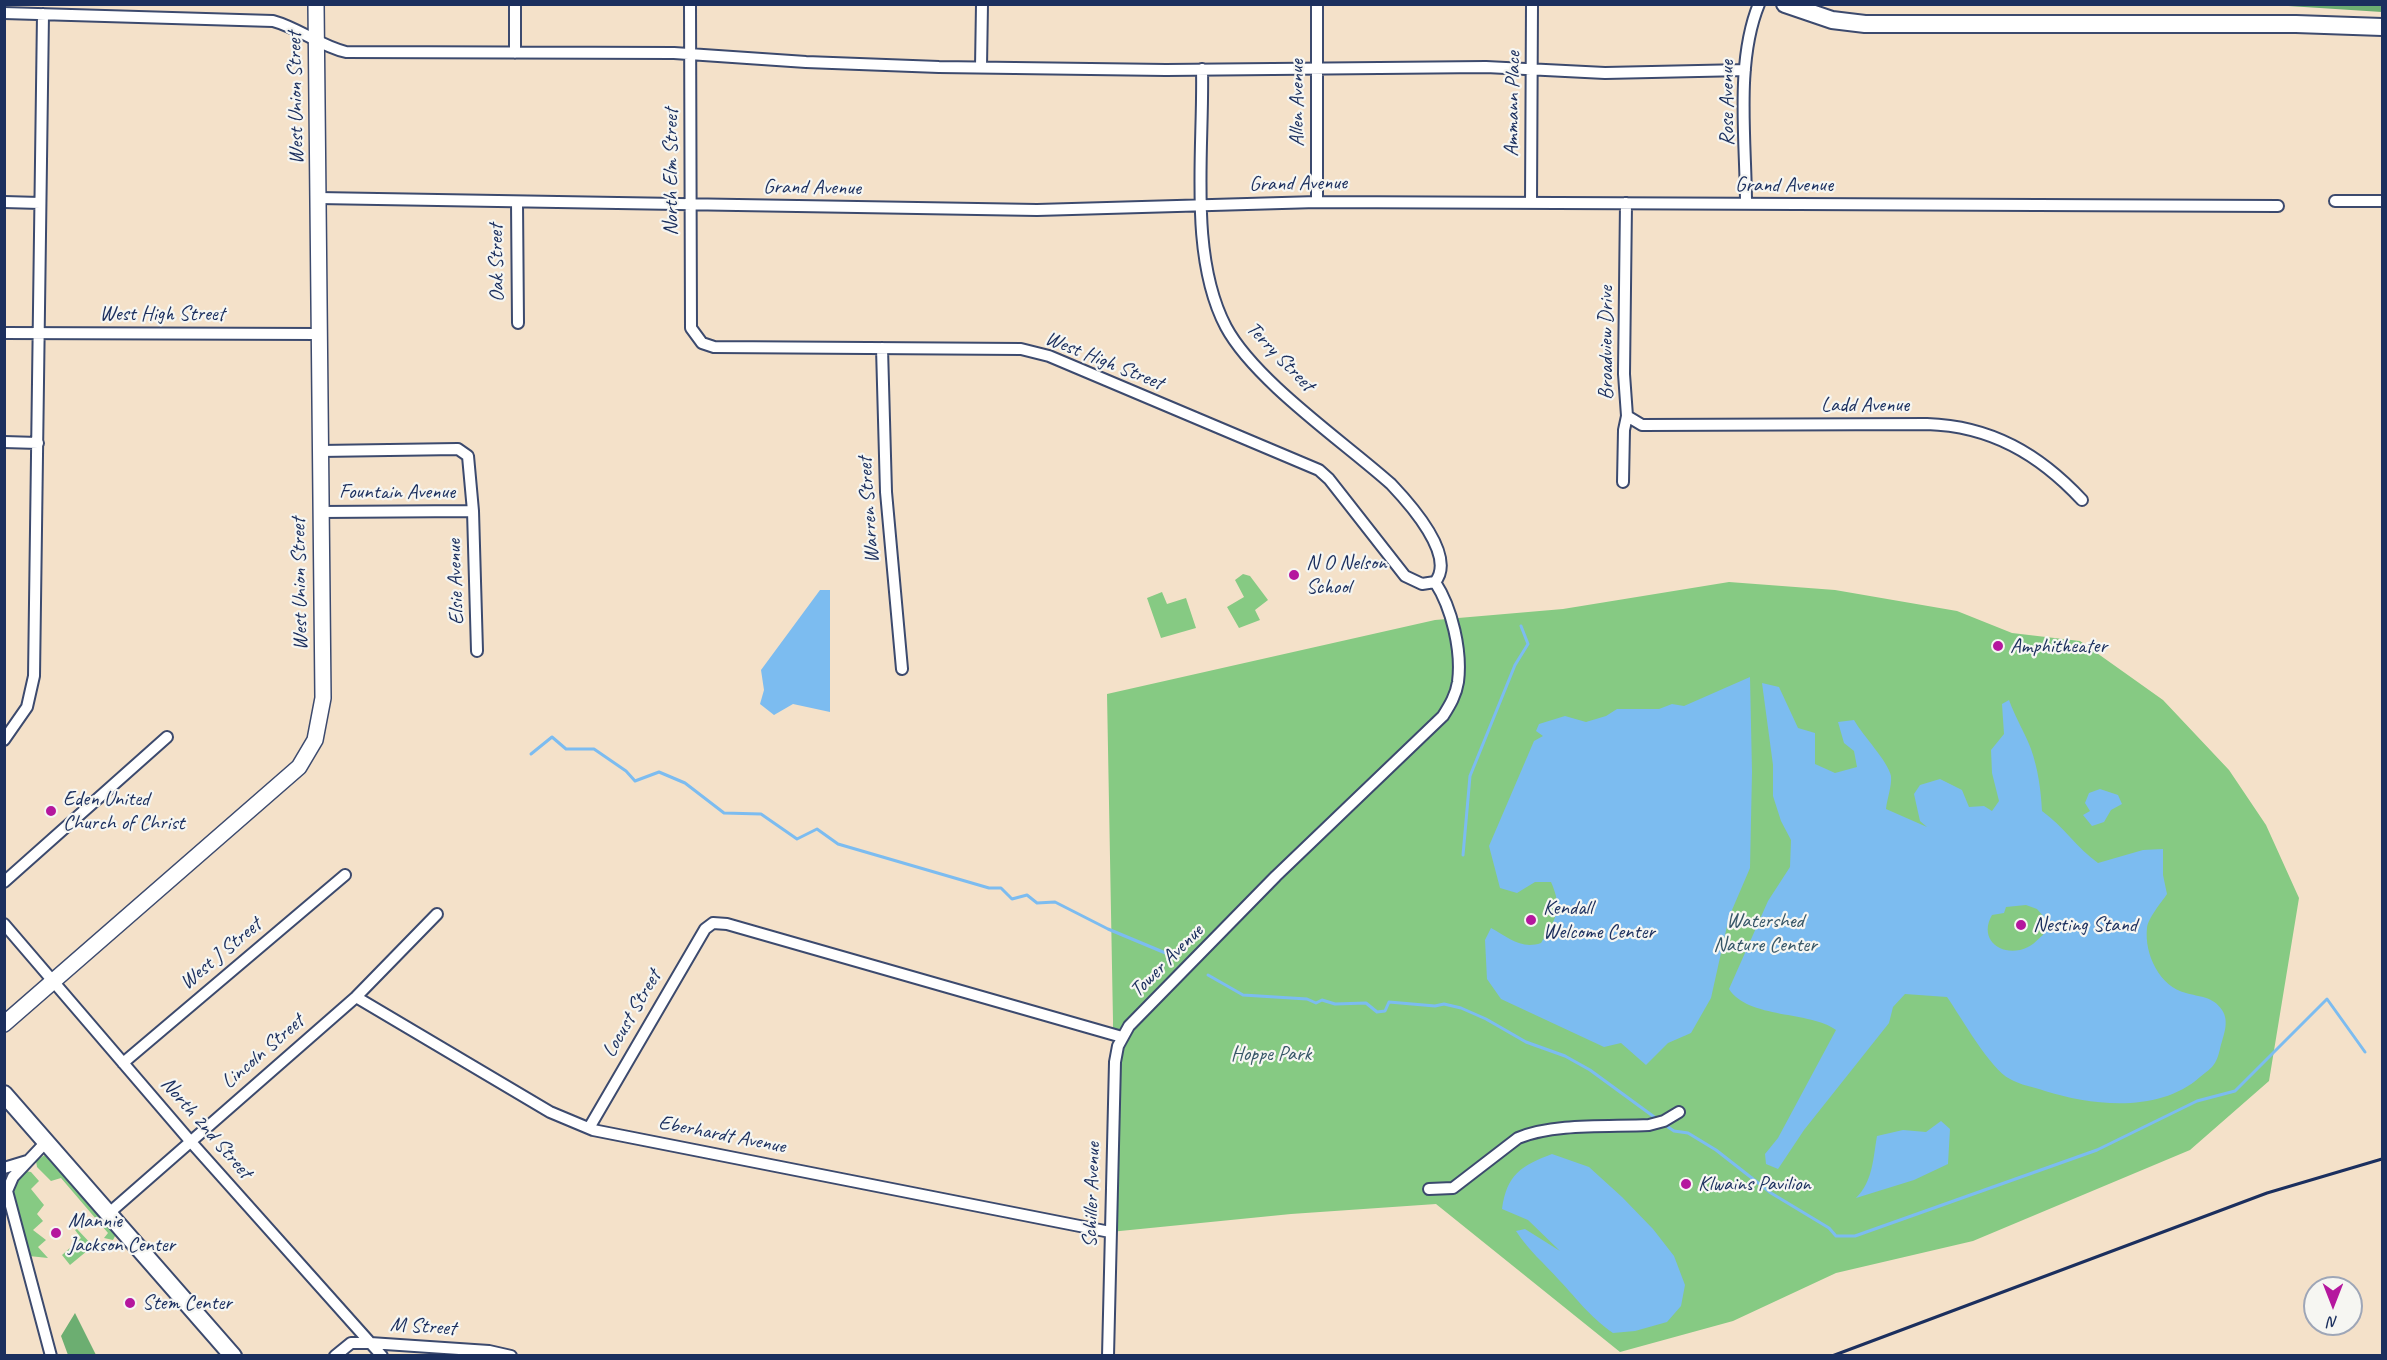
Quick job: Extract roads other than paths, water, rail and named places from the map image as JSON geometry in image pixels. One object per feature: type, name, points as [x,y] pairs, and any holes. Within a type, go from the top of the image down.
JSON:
[{"type":"main road","points":[[1785,4],[1832,20],[1865,24],[2296,24],[2382,27]]},
{"type":"main road","points":[[4,1094],[233,1356]]},
{"type":"street","name":"West Union Street","points":[[4,1024],[299,767],[319,728],[322,698],[316,4]]},
{"type":"street","points":[[515,4],[515,53]]},
{"type":"street","name":"North Elm Street","points":[[690,4],[691,328],[696,338]]},
{"type":"street","points":[[981,67],[982,4]]},
{"type":"street","name":"Allen Avenue","points":[[1317,4],[1317,202]]},
{"type":"street","name":"Ammann Place","points":[[1531,203],[1532,4]]},
{"type":"street","name":"Rose Avenue","points":[[1746,204],[1744,70],[1749,35],[1759,4]]},
{"type":"street","points":[[4,13],[273,21],[289,25],[333,49],[346,52],[690,54],[873,66],[1533,69],[1605,73],[1744,70]]},
{"type":"street","points":[[4,740],[27,707],[34,676],[43,14]]},
{"type":"street","name":"Terry Street","points":[[1202,69],[1202,234],[1209,280],[1226,327],[1265,375],[1392,484],[1406,500],[1433,537],[1440,570],[1435,582]]},
{"type":"street","name":"Grand Avenue","points":[[318,198],[1026,210],[1317,202],[2278,206]]},
{"type":"street","points":[[2335,201],[2382,201]]},
{"type":"street","points":[[4,202],[40,203]]},
{"type":"street","name":"Oak Street","points":[[517,202],[518,323]]},
{"type":"street","name":"Broadview Drive","points":[[1623,482],[1623,447],[1627,416],[1624,374],[1626,203]]},
{"type":"street","name":"West High Street","points":[[4,333],[319,334]]},
{"type":"street","name":"West High Street","points":[[696,338],[714,347],[1021,349],[1036,352],[1309,465],[1329,479],[1405,576],[1422,584],[1435,582]]},
{"type":"street","name":"Warren Street","points":[[882,348],[885,480],[902,669]]},
{"type":"street","name":"Ladd Avenue","points":[[1627,416],[1642,425],[1927,424],[1965,427],[1988,433],[2021,447],[2066,483],[2082,500]]},
{"type":"street","points":[[4,442],[38,443]]},
{"type":"street","name":"Elsie Avenue","points":[[320,451],[458,449],[468,456],[473,511],[477,651]]},
{"type":"street","name":"Fountain Avenue","points":[[320,512],[473,511]]},
{"type":"street","name":"Tower Avenue","points":[[1122,1037],[1276,876],[1443,717],[1455,693],[1458,665],[1448,609],[1435,582]]},
{"type":"street","points":[[4,882],[167,737]]},
{"type":"street","name":"West J Street","points":[[123,1063],[345,875]]},
{"type":"street","name":"Lincoln Street","points":[[108,1214],[356,997],[437,914]]},
{"type":"street","name":"Locust Street","points":[[589,1128],[699,937],[713,923],[727,924],[1122,1037]]},
{"type":"street","name":"North 2nd Street","points":[[4,924],[191,1142],[382,1356]]},
{"type":"street","name":"Eberhardt Avenue","points":[[356,997],[550,1112],[589,1128],[1110,1232]]},
{"type":"street","name":"Schiller Avenue","points":[[1108,1356],[1115,1058],[1122,1037]]},
{"type":"street","points":[[1429,1189],[1453,1188],[1518,1138],[1530,1133],[1558,1128],[1649,1125],[1664,1122],[1679,1112]]},
{"type":"street","points":[[46,1142],[9,1184],[8,1200],[51,1356]]},
{"type":"street","points":[[4,1168],[27,1161]]},
{"type":"street","name":"M Street","points":[[335,1356],[351,1343],[370,1342],[489,1351],[511,1356]]},
{"type":"water","points":[[820,590],[830,590],[830,712],[793,704],[774,715],[760,704],[764,690],[761,670]]},
{"type":"water","points":[[1750,677],[1752,772],[1750,868],[1729,917],[1711,998],[1691,1033],[1668,1043],[1646,1065],[1621,1043],[1604,1047],[1501,999],[1487,979],[1485,940],[1491,928],[1521,944],[1541,943],[1551,927],[1557,907],[1551,882],[1535,882],[1517,893],[1500,888],[1489,846],[1534,741],[1543,736],[1536,731],[1539,724],[1565,716],[1586,722],[1606,716],[1617,709],[1659,709],[1672,704],[1684,706]]},
{"type":"water","points":[[1762,683],[1779,687],[1798,728],[1815,733],[1815,764],[1835,773],[1857,767],[1854,751],[1844,743],[1838,722],[1854,720],[1889,770],[1891,780],[1886,809],[1927,827],[1920,821],[1914,794],[1920,785],[1940,779],[1962,790],[1969,807],[1984,806],[1992,811],[1999,801],[1992,773],[1991,750],[2004,734],[2002,704],[2009,700],[2029,743],[2039,780],[2042,811],[2057,823],[2083,851],[2098,863],[2143,850],[2163,849],[2163,875],[2167,894],[2148,924],[2148,948],[2161,977],[2169,984],[2177,990],[2210,1000],[2222,1010],[2225,1029],[2219,1054],[2213,1065],[2184,1089],[2146,1101],[2105,1103],[2064,1096],[2018,1083],[2002,1073],[1976,1042],[1947,997],[1905,994],[1893,1007],[1889,1023],[1804,1130],[1778,1169],[1766,1164],[1765,1154],[1778,1138],[1836,1030],[1825,1024],[1750,1005],[1738,999],[1729,989],[1768,901],[1790,867],[1791,840],[1781,821],[1773,796],[1773,765]],"holes":[[[2026,905],[2037,909],[2044,917],[2043,935],[2032,945],[2010,951],[2002,949],[1990,940],[1988,924],[1992,915],[2004,913],[2006,907]]]},
{"type":"water","points":[[2100,789],[2118,795],[2122,804],[2111,810],[2104,822],[2092,826],[2083,815],[2090,811],[2085,803],[2089,793]]},
{"type":"water","points":[[1941,1121],[1950,1129],[1948,1164],[1914,1180],[1856,1198],[1869,1177],[1877,1136],[1903,1130],[1926,1132]]},
{"type":"water","points":[[1552,1154],[1589,1167],[1653,1229],[1674,1256],[1685,1285],[1681,1306],[1667,1322],[1635,1331],[1613,1333],[1584,1308],[1516,1231],[1525,1229],[1560,1251],[1528,1220],[1502,1209],[1508,1187],[1517,1173],[1524,1167]]},
{"type":"waterway","points":[[1463,855],[1470,776],[1515,665],[1528,644],[1521,626]]},
{"type":"waterway","points":[[531,754],[552,737],[566,749],[594,749],[626,771],[635,781],[659,772],[685,783],[724,813],[761,814],[797,839],[817,829],[838,844],[989,888],[1001,888],[1012,899],[1027,895],[1037,903],[1055,902],[1108,929],[1175,957]]},
{"type":"waterway","points":[[1208,975],[1243,995],[1307,999],[1316,1003],[1322,1000],[1335,1004],[1366,1003],[1377,1012],[1385,1011],[1389,1002],[1435,1006],[1444,1004],[1461,1008],[1486,1019],[1526,1042],[1565,1056],[1590,1070],[1657,1119]]},
{"type":"waterway","points":[[1665,1125],[1674,1131],[1688,1133],[1716,1150],[1771,1193],[1829,1228],[1836,1236],[1855,1236],[2097,1150],[2197,1101],[2235,1091],[2327,999],[2365,1052]]},
{"type":"railway","points":[[1832,1356],[2267,1193],[2382,1159]]},
{"type":"place","name":"N O Nelson School","points":[[1294,575]]},
{"type":"place","name":"Amphitheater","points":[[1998,646]]},
{"type":"place","name":"Eden United Church of Christ","points":[[51,811]]},
{"type":"place","name":"Kendall Welcome Center","points":[[1531,920]]},
{"type":"place","name":"Nesting Stand","points":[[2021,925]]},
{"type":"place","name":"Klwains Pavilion","points":[[1686,1184]]},
{"type":"place","name":"Mannie Jackson Center","points":[[56,1233]]},
{"type":"place","name":"Stem Center","points":[[130,1303]]},
{"type":"park label","name":"Watershed Nature Center","points":[[1765,933]]},
{"type":"park label","name":"Hoppe Park","points":[[1271,1054]]}]
